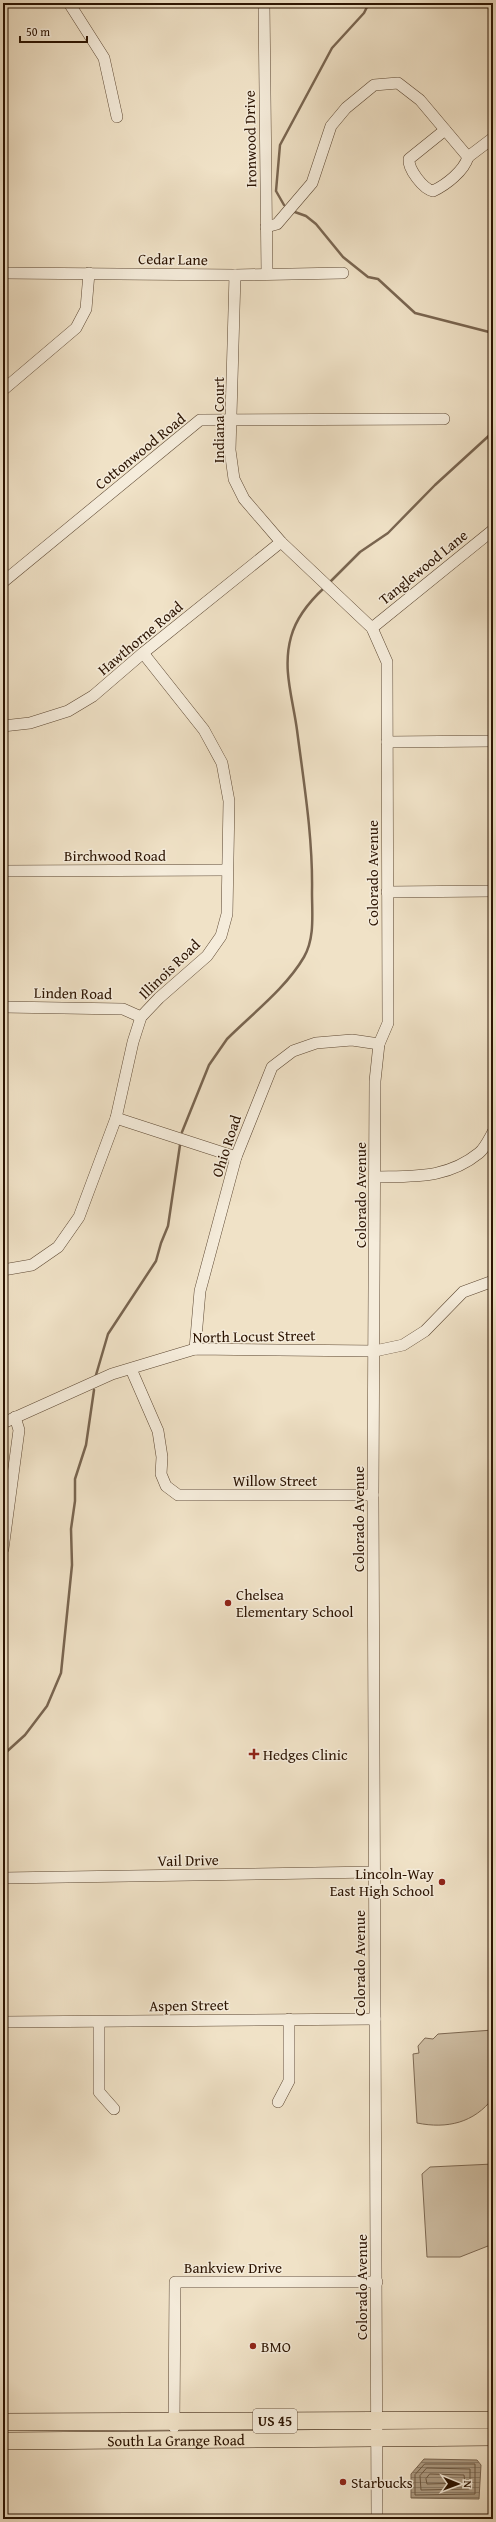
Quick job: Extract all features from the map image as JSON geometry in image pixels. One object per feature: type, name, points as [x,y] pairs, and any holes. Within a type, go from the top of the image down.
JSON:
[{"type":"main road","name":"South La Grange Road","points":[[3,2422],[493,2420]]},
{"type":"main road","name":"South La Grange Road","points":[[3,2441],[493,2437]]},
{"type":"street","points":[[69,3],[104,58],[117,117]]},
{"type":"street","name":"Ironwood Drive","points":[[264,3],[266,274]]},
{"type":"street","points":[[266,227],[278,224],[305,193],[312,183],[332,126],[346,108],[374,85],[398,83],[420,100],[468,157]]},
{"type":"street","points":[[445,130],[409,160],[409,166],[426,188],[433,191],[465,166],[468,157],[493,138]]},
{"type":"street","name":"Cedar Lane","points":[[3,273],[235,275],[343,273]]},
{"type":"street","points":[[3,390],[76,328],[86,309],[89,273]]},
{"type":"street","name":"Indiana Court","points":[[235,275],[230,450],[234,479],[244,499],[280,542],[372,628]]},
{"type":"street","name":"Cottonwood Road","points":[[3,582],[200,420],[444,419]]},
{"type":"street","name":"Tanglewood Lane","points":[[372,628],[493,530]]},
{"type":"street","name":"Hawthorne Road","points":[[3,726],[30,723],[68,711],[93,696],[143,653],[280,542]]},
{"type":"street","name":"Colorado Avenue","points":[[372,628],[387,662],[388,1022],[380,1044],[375,1081],[375,1351],[373,1495],[377,2282],[375,2438],[377,2519]]},
{"type":"street","name":"Illinois Road","points":[[3,1270],[32,1265],[58,1247],[79,1217],[116,1118],[133,1042],[141,1017],[159,998],[207,956],[221,936],[227,914],[229,801],[222,763],[204,730],[143,653]]},
{"type":"street","points":[[387,742],[493,741]]},
{"type":"street","name":"Birchwood Road","points":[[3,870],[227,870]]},
{"type":"street","points":[[387,892],[493,891]]},
{"type":"street","name":"Linden Road","points":[[3,1007],[124,1009],[141,1017]]},
{"type":"street","name":"Ohio Road","points":[[195,1349],[200,1291],[236,1157],[272,1067],[292,1051],[316,1043],[352,1040],[380,1044]]},
{"type":"street","points":[[116,1118],[236,1157]]},
{"type":"street","points":[[375,1177],[432,1176],[457,1167],[480,1152],[493,1132]]},
{"type":"street","name":"North Locust Street","points":[[3,1423],[112,1374],[195,1349],[375,1351],[403,1345],[424,1331],[463,1292],[493,1281]]},
{"type":"street","name":"Willow Street","points":[[131,1369],[158,1431],[162,1457],[161,1474],[166,1486],[178,1495],[373,1495]]},
{"type":"street","points":[[3,1549],[19,1430],[15,1417]]},
{"type":"street","name":"Vail Drive","points":[[3,1878],[374,1872]]},
{"type":"street","points":[[278,2102],[289,2081],[288,2019]]},
{"type":"street","name":"Aspen Street","points":[[3,2022],[375,2019]]},
{"type":"street","points":[[99,2022],[99,2092],[114,2109]]},
{"type":"street","name":"Bankview Drive","points":[[174,2440],[175,2282],[377,2282]]},
{"type":"shaded area","points":[[493,2030],[493,2098],[477,2113],[459,2122],[439,2125],[417,2123],[413,2054],[419,2053],[418,2046],[425,2038],[433,2039],[438,2034]]},
{"type":"shaded area","points":[[493,2164],[493,2244],[460,2257],[427,2257],[422,2174],[430,2167]]},
{"type":"water","points":[[424,2459],[477,2460],[481,2465],[479,2499],[411,2498],[411,2474]]},
{"type":"waterway","points":[[284,205],[276,191],[280,145],[332,48],[364,13],[369,3]]},
{"type":"waterway","points":[[292,211],[306,216],[316,224],[343,257],[368,277],[378,279],[415,313],[493,333]]},
{"type":"waterway","points":[[329,583],[360,552],[388,533],[435,485],[493,432]]},
{"type":"waterway","points":[[182,1132],[209,1065],[227,1039],[288,979],[308,950],[312,917],[310,831],[297,730],[289,684],[288,661],[291,637],[296,623],[309,604],[324,588]]},
{"type":"waterway","points":[[96,1375],[108,1334],[156,1261],[168,1226],[180,1145]]},
{"type":"waterway","points":[[3,1755],[25,1735],[47,1706],[61,1673],[72,1565],[71,1529],[75,1501],[75,1479],[86,1445],[94,1390]]},
{"type":"place","name":"Chelsea Elementary School","points":[[228,1603]]},
{"type":"place","name":"Hedges Clinic","points":[[254,1754]]},
{"type":"place","name":"Lincoln-Way East High School","points":[[442,1882]]},
{"type":"place","name":"BMO","points":[[253,2346]]},
{"type":"place","name":"Starbucks","points":[[343,2482]]}]
